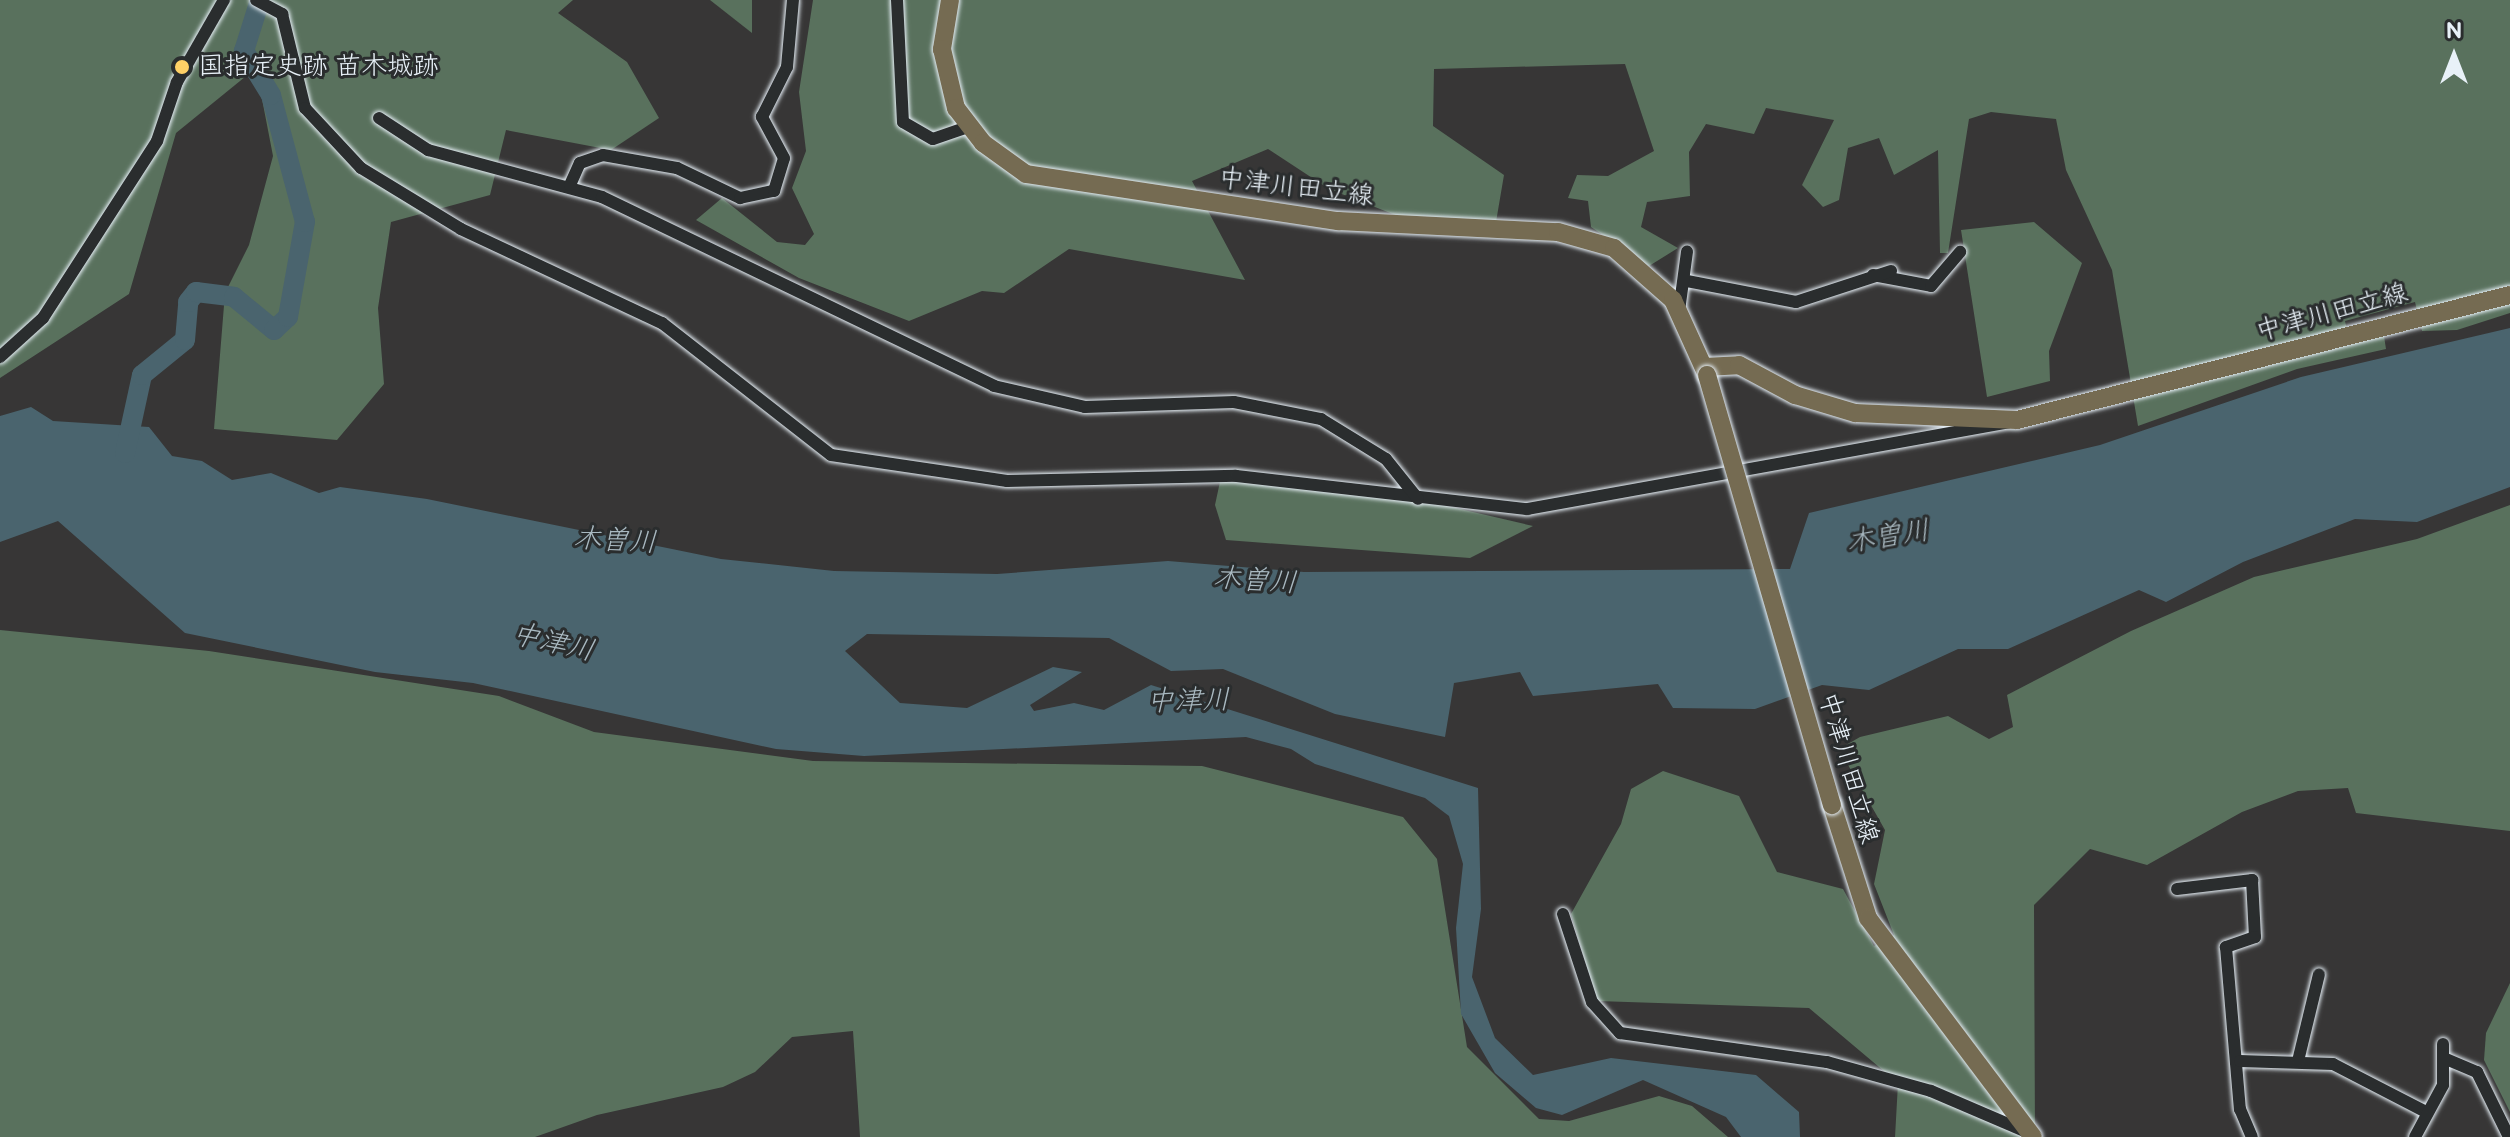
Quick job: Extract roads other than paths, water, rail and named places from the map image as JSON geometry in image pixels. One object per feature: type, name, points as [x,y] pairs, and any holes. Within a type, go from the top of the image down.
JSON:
[{"type":"main road","points":[[950,0],[942,49],[967,127]]},
{"type":"main road","name":"中津川田立線","points":[[967,127],[1026,174],[1088,188],[1395,227],[1558,232],[1614,248],[1650,272],[1679,311],[1706,371],[1832,805],[1868,918],[2033,1136]]},
{"type":"main road","name":"中津川田立線","points":[[1706,371],[1739,365],[1832,409],[1945,426],[2017,420],[2510,295]]},
{"type":"street","points":[[0,357],[43,318],[157,141],[177,82],[224,0]]},
{"type":"street","points":[[256,0],[277,10],[305,108],[361,168],[461,229],[662,323],[831,455],[1007,481],[1236,476],[1527,509],[1945,426]]},
{"type":"street","points":[[570,185],[580,163],[603,155],[677,168],[740,198],[774,191],[784,158],[762,117],[787,67],[793,0]]},
{"type":"street","points":[[897,0],[903,122],[925,139],[967,127]]},
{"type":"street","points":[[379,118],[428,150],[570,185],[968,376],[1085,407],[1234,402],[1321,419],[1386,459],[1418,499]]},
{"type":"street","points":[[1679,311],[1687,281],[1687,252]]},
{"type":"street","points":[[1873,275],[1931,286],[1960,252]]},
{"type":"street","points":[[1687,281],[1791,303],[1891,271]]},
{"type":"street","points":[[2177,889],[2252,880],[2255,937],[2226,947],[2240,1061],[2240,1109],[2252,1137]]},
{"type":"street","points":[[1563,914],[1592,1002],[1620,1033],[1827,1062],[1931,1091],[2033,1136]]},
{"type":"street","points":[[2298,1061],[2319,974]]},
{"type":"street","points":[[2415,1137],[2443,1085],[2446,1059],[2443,1044]]},
{"type":"street","points":[[2446,1059],[2477,1072],[2509,1137]]},
{"type":"street","points":[[2240,1061],[2333,1064],[2426,1112]]},
{"type":"water","points":[[2510,328],[2510,487],[2417,522],[2355,519],[2243,562],[2166,602],[2139,590],[2008,649],[1958,649],[1869,690],[1822,685],[1755,709],[1673,708],[1658,684],[1533,696],[1520,672],[1454,683],[1445,737],[1335,714],[1223,669],[1171,671],[1109,638],[867,634],[845,651],[900,703],[967,708],[1053,667],[1082,672],[1030,705],[1034,711],[1074,703],[1104,710],[1151,685],[1478,788],[1481,909],[1472,977],[1495,1038],[1533,1075],[1611,1058],[1756,1075],[1799,1112],[1800,1137],[1741,1137],[1726,1117],[1643,1080],[1562,1115],[1536,1108],[1495,1073],[1461,1014],[1456,928],[1463,864],[1449,816],[1425,798],[1315,764],[1291,749],[1246,737],[864,756],[776,749],[473,683],[375,672],[185,633],[58,521],[0,542],[0,416],[31,407],[53,421],[149,427],[172,456],[202,461],[232,480],[271,473],[319,493],[340,487],[427,499],[721,559],[834,571],[997,574],[1168,561],[1304,572],[1790,569],[1809,513],[2100,445],[2301,377]]},
{"type":"waterway","points":[[125,453],[142,375],[185,340],[188,302],[196,292],[234,297],[274,330],[288,317],[305,222],[271,95],[244,51],[260,0]]},
{"type":"place","name":"国指定史跡 苗木城跡","points":[[182,67]]},
{"type":"water label","name":"木曽川","points":[[1888,537]]},
{"type":"water label","name":"木曽川","points":[[615,541]]},
{"type":"water label","name":"木曽川","points":[[1255,581]]},
{"type":"water label","name":"中津川","points":[[553,643]]},
{"type":"water label","name":"中津川","points":[[1188,701]]}]
